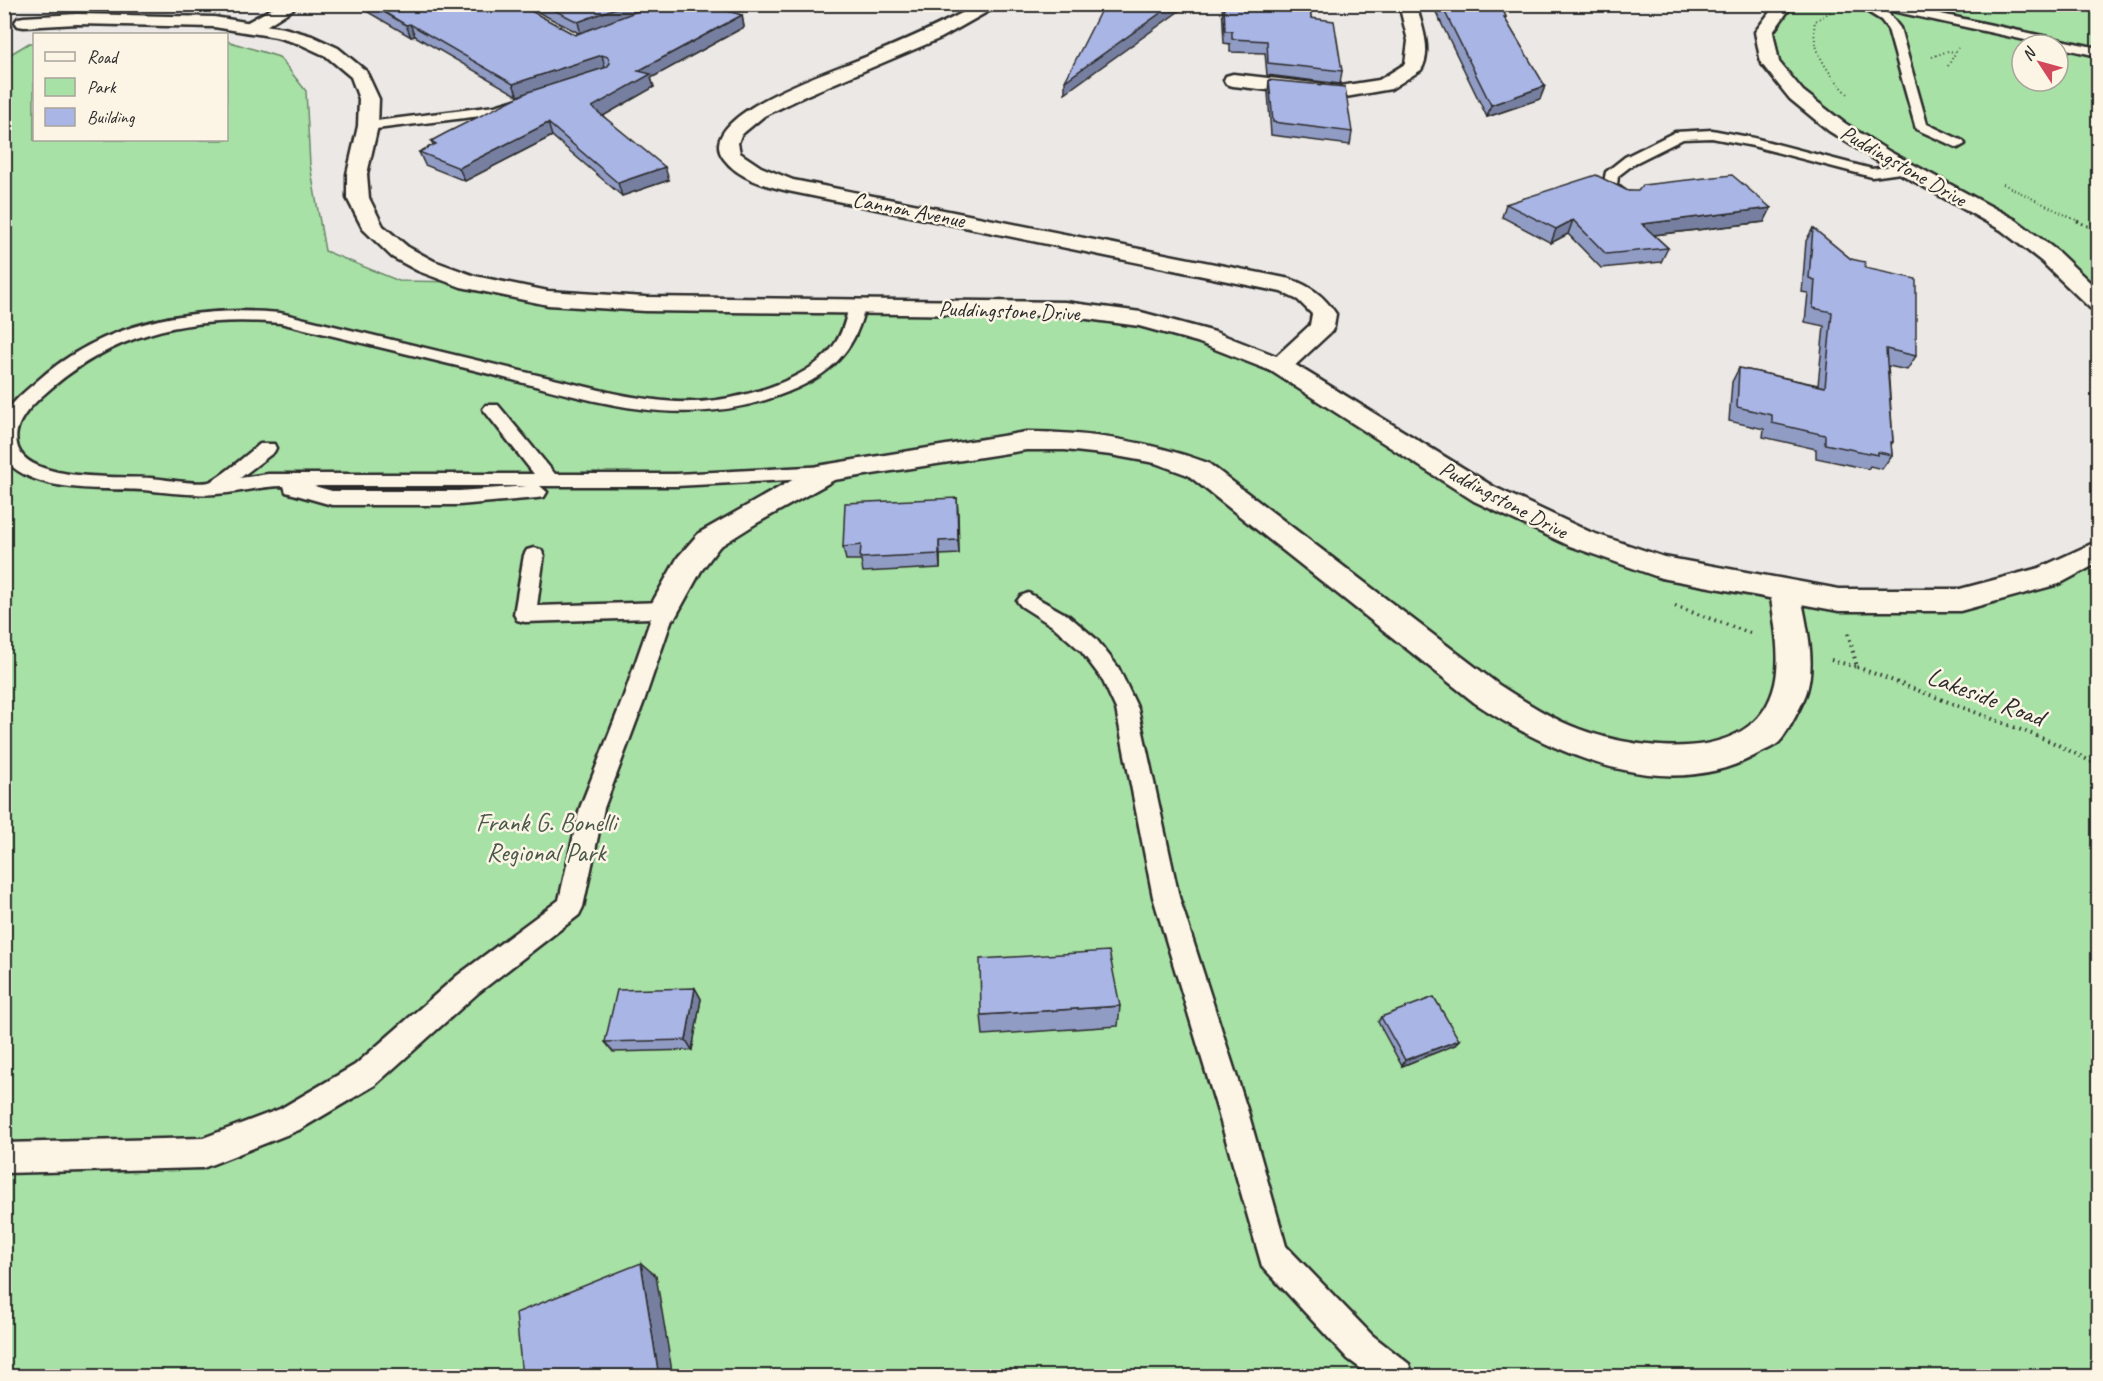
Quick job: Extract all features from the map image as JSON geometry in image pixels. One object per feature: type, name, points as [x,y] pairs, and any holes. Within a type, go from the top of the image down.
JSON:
[{"type":"street","points":[[252,27],[293,4]]},
{"type":"street","name":"Cannon Avenue","points":[[993,4],[946,30],[774,103],[745,120],[729,135],[728,148],[735,160],[755,173],[788,185],[1282,284],[1301,291],[1316,300],[1324,314],[1322,327],[1280,366]]},
{"type":"street","points":[[1233,80],[1340,92],[1384,85],[1414,66],[1417,41],[1407,4]]},
{"type":"street","name":"Puddingstone Drive","points":[[1785,4],[1768,20],[1763,33],[1764,50],[1773,70],[1792,93],[1822,118],[1995,216],[2062,265],[2098,303]]},
{"type":"street","name":"Puddingstone Drive","points":[[24,20],[171,19],[252,27],[306,40],[332,52],[359,75],[369,99],[368,126],[357,174],[358,198],[374,229],[400,252],[426,266],[458,278],[548,298],[645,304],[1065,309],[1141,319],[1206,337],[1280,366],[1484,494],[1580,539],[1661,567],[1839,600],[1960,600],[2048,576],[2098,551]]},
{"type":"street","points":[[664,610],[689,565],[709,540],[747,516],[827,472],[1026,441],[1065,441],[1111,446],[1160,455],[1198,468],[1487,694],[1525,719],[1569,740],[1622,756],[1683,762],[1726,754],[1769,731],[1790,691],[1794,649],[1785,591]]},
{"type":"lane","points":[[1860,4],[1885,17],[1894,28],[1921,126],[1958,144]]},
{"type":"lane","points":[[1877,4],[2098,52]]},
{"type":"lane","points":[[368,126],[497,110],[530,99]]},
{"type":"lane","points":[[1628,199],[1610,187],[1611,175],[1630,160],[1680,135],[1712,134],[1744,140],[1872,172],[1908,168]]},
{"type":"lane","points":[[676,480],[268,480],[215,488],[66,480],[41,474],[22,463],[9,451],[5,432],[20,408],[47,378],[92,350],[142,329],[198,317],[249,314],[280,318],[624,401],[695,408],[738,402],[779,389],[807,376],[830,361],[846,340],[853,326],[857,305]]},
{"type":"lane","points":[[492,408],[549,479]]},
{"type":"lane","points":[[215,488],[267,448]]},
{"type":"lane","points":[[268,480],[332,498],[459,498],[676,480],[827,472]]},
{"type":"lane","points":[[4,1158],[203,1153],[289,1120],[365,1075],[468,984],[570,907],[592,808],[633,701],[664,610],[525,614],[534,555]]},
{"type":"lane","points":[[1028,600],[1057,616],[1082,636],[1119,687],[1128,709],[1166,897],[1233,1112],[1273,1255],[1360,1347],[1398,1377]]},
{"type":"path","points":[[1839,600],[1857,667]]},
{"type":"path","name":"Lakeside Road","points":[[1673,605],[1794,649],[1857,667],[2030,733],[2098,765]]},
{"type":"green space","points":[[1785,5],[2098,5],[2098,303],[2062,265],[1857,141],[1773,70],[1768,20]]},
{"type":"green space","name":"Frank G. Bonelli Regional Park","points":[[228,41],[279,57],[306,91],[310,165],[325,251],[399,281],[469,282],[548,298],[870,305],[1141,319],[1280,366],[1580,539],[1739,583],[1960,600],[2048,576],[2098,551],[2098,1376],[5,1376],[4,58],[29,43],[33,43],[33,141],[228,141]]},
{"type":"building","points":[[370,4],[518,4],[575,35],[656,4],[702,4],[742,15],[638,71],[651,74],[592,107],[665,167],[618,183],[548,123],[459,168],[419,152],[436,144],[431,141],[528,92],[607,67],[610,63],[608,57],[602,55],[513,84],[410,24],[406,25]]},
{"type":"building","points":[[542,4],[626,4],[578,22]]},
{"type":"building","points":[[1104,4],[1173,4],[1065,81]]},
{"type":"building","points":[[1224,4],[1310,4],[1311,18],[1334,21],[1342,71],[1268,63],[1267,41],[1232,39],[1232,31],[1225,31]]},
{"type":"building","points":[[1441,4],[1500,4],[1506,17],[1504,17],[1545,86],[1491,105]]},
{"type":"building","points":[[1269,80],[1345,87],[1352,132],[1273,122]]},
{"type":"building","points":[[1596,175],[1628,191],[1638,191],[1643,185],[1732,175],[1771,208],[1642,224],[1668,248],[1606,254],[1573,220],[1556,229],[1506,204]]},
{"type":"building","points":[[1813,228],[1851,259],[1865,262],[1865,268],[1916,279],[1916,356],[1886,349],[1892,455],[1878,452],[1878,455],[1825,444],[1825,435],[1772,423],[1772,415],[1737,407],[1739,368],[1825,387],[1832,312],[1813,308],[1815,280],[1809,278]]},
{"type":"building","points":[[957,498],[958,540],[939,541],[939,554],[860,558],[861,545],[843,547],[845,503]]},
{"type":"building","points":[[1109,951],[1120,1006],[981,1015],[980,959]]},
{"type":"building","points":[[695,988],[686,1040],[605,1042],[617,990]]},
{"type":"building","points":[[1434,997],[1459,1040],[1405,1060],[1381,1017]]},
{"type":"building","points":[[641,1263],[659,1377],[522,1377],[516,1313]]}]
